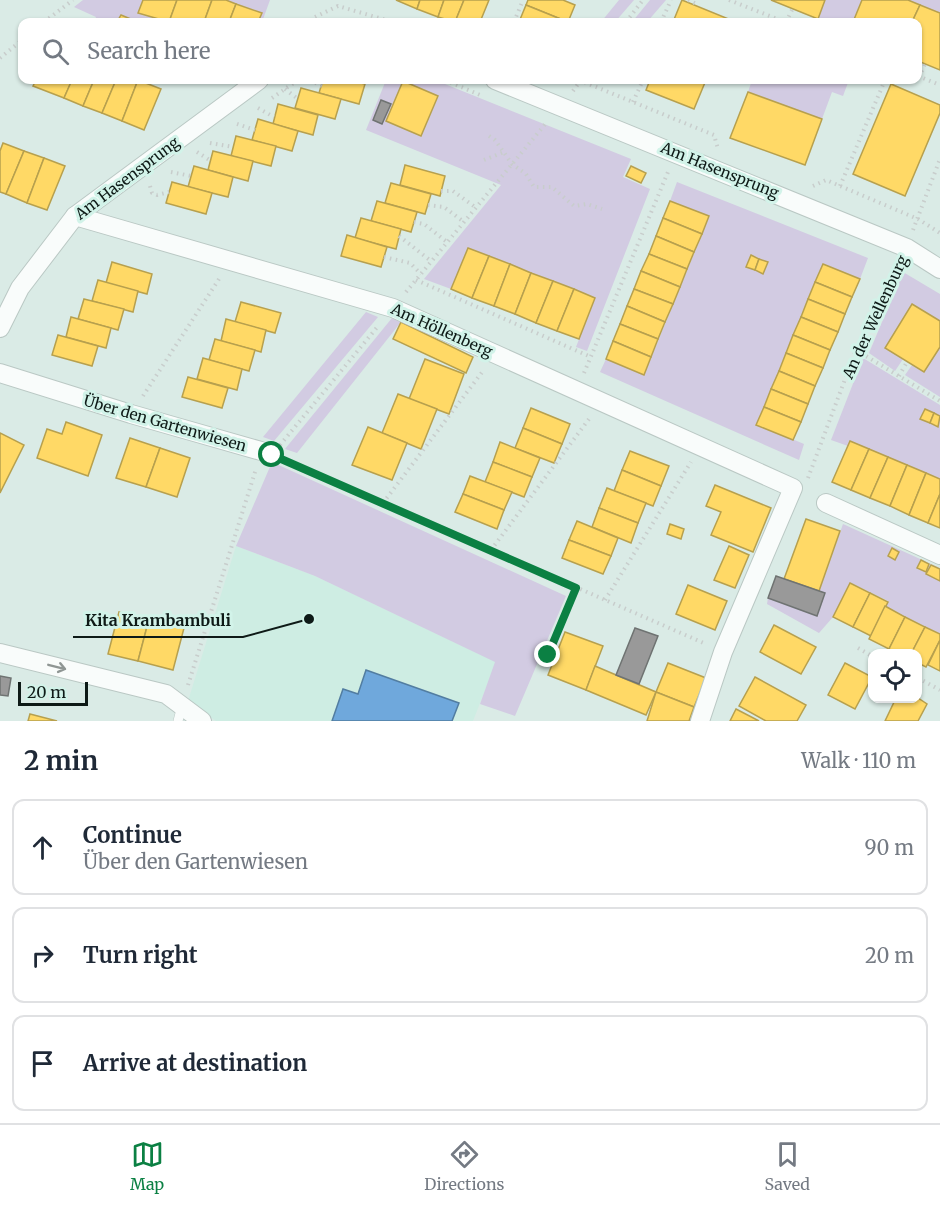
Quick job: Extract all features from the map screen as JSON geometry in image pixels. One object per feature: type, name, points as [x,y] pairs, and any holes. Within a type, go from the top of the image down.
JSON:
[{"type":"street","name":"Am Hasensprung","points":[[0,328],[20,288],[75,216],[254,84]]},
{"type":"street","name":"Am Hasensprung","points":[[505,84],[907,248],[940,269]]},
{"type":"street","name":"Am Höllenberg","points":[[75,216],[393,308],[793,488],[723,652]]},
{"type":"street","name":"Über den Gartenwiesen","points":[[0,373],[261,451]]},
{"type":"street","points":[[826,504],[940,555]]},
{"type":"street","points":[[0,652],[166,694],[180,714],[202,721]]},
{"type":"street","points":[[700,721],[723,652]]},
{"type":"path","points":[[49,18],[73,0]]},
{"type":"path","points":[[338,6],[340,0]]},
{"type":"path","points":[[516,18],[523,0]]},
{"type":"path","points":[[629,18],[643,0]]},
{"type":"path","points":[[663,18],[671,0]]},
{"type":"path","points":[[688,0],[699,5]]},
{"type":"path","points":[[729,0],[776,18]]},
{"type":"path","points":[[315,16],[338,6],[379,18]]},
{"type":"path","points":[[788,18],[793,9]]},
{"type":"path","points":[[0,58],[18,43]]},
{"type":"path","points":[[922,69],[925,64]]},
{"type":"path","points":[[922,78],[940,85]]},
{"type":"path","points":[[318,84],[322,86]]},
{"type":"path","points":[[588,84],[714,135],[721,159]]},
{"type":"path","points":[[633,102],[641,84]]},
{"type":"path","points":[[840,186],[883,84]]},
{"type":"path","points":[[285,89],[297,99]]},
{"type":"path","points":[[496,182],[561,106]]},
{"type":"path","points":[[258,108],[274,117]]},
{"type":"path","points":[[237,124],[255,130]]},
{"type":"path","points":[[865,127],[872,129]]},
{"type":"path","points":[[489,136],[512,164],[526,174],[534,187],[552,187],[574,206],[588,204],[602,209]]},
{"type":"path","points":[[210,143],[233,147]]},
{"type":"path","points":[[197,152],[211,160]]},
{"type":"path","points":[[484,160],[504,152]]},
{"type":"path","name":"An der Wellenburg","points":[[810,475],[856,350],[907,248],[940,159]]},
{"type":"path","points":[[170,172],[191,176]]},
{"type":"path","points":[[576,390],[668,172]]},
{"type":"path","points":[[810,188],[826,180],[918,219],[940,233]]},
{"type":"path","points":[[150,186],[152,193],[157,195],[169,192]]},
{"type":"path","points":[[441,191],[453,191],[476,207]]},
{"type":"path","points":[[428,205],[444,207],[464,222]]},
{"type":"path","points":[[414,222],[424,224],[447,242]]},
{"type":"path","points":[[399,236],[431,261]]},
{"type":"path","points":[[384,257],[410,263],[421,274]]},
{"type":"path","points":[[131,414],[231,261]]},
{"type":"path","points":[[416,280],[591,357]]},
{"type":"path","points":[[856,350],[940,401]]},
{"type":"path","points":[[382,503],[496,354]]},
{"type":"path","points":[[899,376],[907,362]]},
{"type":"path","points":[[491,551],[602,402]]},
{"type":"path","points":[[605,600],[700,447]]},
{"type":"path","points":[[180,714],[261,451]]},
{"type":"path","name":"Über den Gartenwiesen","points":[[261,451],[723,652]]},
{"type":"path","points":[[548,655],[576,588]]},
{"type":"path","points":[[858,648],[868,653]]},
{"type":"path","points":[[922,680],[940,690]]},
{"type":"shaded area","points":[[83,0],[143,0],[139,13],[153,18],[96,18],[74,7]]},
{"type":"shaded area","points":[[226,0],[270,0],[263,18],[260,18],[262,13]]},
{"type":"shaded area","points":[[619,0],[634,0],[618,18],[604,18]]},
{"type":"shaded area","points":[[650,0],[666,0],[650,18],[635,18]]},
{"type":"shaded area","points":[[825,0],[862,0],[855,18],[818,18]]},
{"type":"shaded area","points":[[908,0],[940,0],[940,13]]},
{"type":"shaded area","points":[[384,84],[445,84],[631,159],[623,177],[650,189],[587,351],[576,347],[595,298],[468,248],[451,289],[424,279],[501,185],[366,130]]},
{"type":"shaded area","points":[[751,84],[848,84],[843,96],[832,92],[822,119],[748,92]]},
{"type":"shaded area","points":[[677,182],[868,258],[860,279],[823,264],[757,424],[804,444],[799,460],[600,372],[606,359],[644,375],[702,234],[708,216],[670,201]]},
{"type":"shaded area","points":[[903,272],[940,294],[940,321],[912,304],[885,348],[903,359],[895,371],[869,353]]},
{"type":"shaded area","points":[[366,312],[378,317],[274,441],[263,437]]},
{"type":"shaded area","points":[[392,318],[401,322],[297,453],[285,449]]},
{"type":"shaded area","points":[[940,347],[940,397],[905,375],[912,365],[924,372]]},
{"type":"shaded area","points":[[863,358],[940,405],[940,479],[850,441],[848,446],[831,440]]},
{"type":"shaded area","points":[[272,462],[566,596],[515,716],[480,704],[495,662],[315,576],[236,546]]},
{"type":"shaded area","points":[[843,524],[940,568],[940,634],[885,607],[888,601],[851,583],[833,617],[819,633],[767,604],[768,598],[817,615],[819,591]]},
{"type":"shaded area","points":[[236,546],[315,576],[496,662],[473,721],[452,721],[458,703],[366,671],[358,694],[343,689],[332,721],[216,721],[188,701]]},
{"type":"building: Homes","points":[[143,0],[177,0],[170,18],[155,18],[138,13]]},
{"type":"building: Homes","points":[[177,0],[212,0],[205,18],[170,18]]},
{"type":"building: Homes","points":[[212,0],[226,0],[236,4],[231,18],[205,18]]},
{"type":"building: Homes","points":[[396,0],[420,0],[417,9]]},
{"type":"building: Homes","points":[[420,0],[444,0],[438,17],[417,9]]},
{"type":"building: Homes","points":[[444,0],[464,0],[457,18],[438,17]]},
{"type":"building: Homes","points":[[464,0],[489,0],[482,18],[457,18]]},
{"type":"building: Homes","points":[[528,0],[563,0],[575,5],[570,18],[558,18],[526,5]]},
{"type":"building: Homes","points":[[682,0],[726,18],[675,18]]},
{"type":"building: Homes","points":[[771,0],[825,0],[818,18]]},
{"type":"building: Homes","points":[[862,0],[908,0],[920,5],[914,18],[855,18]]},
{"type":"building: Homes","points":[[236,4],[262,13],[260,18],[231,18]]},
{"type":"building: Homes","points":[[526,5],[558,18],[521,18]]},
{"type":"building: Homes","points":[[920,5],[940,13],[940,70],[922,63],[922,18],[914,18]]},
{"type":"building: Homes","points":[[34,84],[70,84],[64,98],[33,86]]},
{"type":"building: Homes","points":[[70,84],[92,84],[83,106],[64,98]]},
{"type":"building: Homes","points":[[92,84],[114,84],[102,113],[83,106]]},
{"type":"building: Homes","points":[[114,84],[136,84],[122,121],[102,113]]},
{"type":"building: Homes","points":[[136,84],[148,84],[161,89],[144,130],[122,121]]},
{"type":"building: Homes","points":[[322,84],[365,84],[359,104],[319,93]]},
{"type":"building: Homes","points":[[402,84],[410,84],[438,96],[421,136],[386,121]]},
{"type":"building: Homes","points":[[648,84],[704,84],[694,109],[646,90]]},
{"type":"building: Homes","points":[[891,84],[940,105],[940,113],[905,196],[853,174]]},
{"type":"building: Homes","points":[[301,88],[341,99],[335,119],[295,108]]},
{"type":"building: Homes","points":[[748,92],[822,119],[805,165],[730,138]]},
{"type":"building: Homes","points":[[278,104],[318,115],[313,135],[273,124]]},
{"type":"building: Homes","points":[[258,119],[298,131],[292,151],[252,140]]},
{"type":"building: Homes","points":[[236,136],[276,146],[271,166],[231,156]]},
{"type":"building: Homes","points":[[3,143],[24,151],[6,194],[0,192],[0,151]]},
{"type":"building: Homes","points":[[24,151],[44,158],[27,203],[6,194]]},
{"type":"building: Homes","points":[[213,151],[253,161],[248,181],[208,170]]},
{"type":"building: Homes","points":[[44,158],[65,166],[47,210],[27,203]]},
{"type":"building: Homes","points":[[405,165],[445,176],[440,196],[400,185]]},
{"type":"building: Homes","points":[[194,166],[233,177],[228,197],[188,187]]},
{"type":"building: Homes","points":[[631,166],[646,173],[641,183],[626,176]]},
{"type":"building: Homes","points":[[172,182],[212,193],[206,214],[166,203]]},
{"type":"building: Homes","points":[[391,183],[431,194],[425,214],[385,203]]},
{"type":"building: Homes","points":[[377,201],[417,212],[411,232],[371,221]]},
{"type":"building: Homes","points":[[670,201],[709,216],[702,234],[663,218]]},
{"type":"building: Homes","points":[[361,218],[401,229],[396,249],[355,238]]},
{"type":"building: Homes","points":[[663,218],[702,234],[694,252],[656,236]]},
{"type":"building: Homes","points":[[347,235],[387,247],[381,267],[341,256]]},
{"type":"building: Homes","points":[[656,236],[694,252],[687,269],[649,254]]},
{"type":"building: Homes","points":[[468,248],[489,256],[472,298],[451,289]]},
{"type":"building: Homes","points":[[649,254],[687,269],[680,287],[641,271]]},
{"type":"building: Homes","points":[[751,255],[759,259],[755,270],[746,267]]},
{"type":"building: Homes","points":[[489,256],[510,264],[494,306],[472,298]]},
{"type":"building: Homes","points":[[759,259],[768,262],[763,274],[755,270]]},
{"type":"building: Homes","points":[[112,262],[152,274],[147,294],[106,283]]},
{"type":"building: Homes","points":[[510,264],[531,273],[515,314],[494,306]]},
{"type":"building: Homes","points":[[823,264],[860,279],[852,297],[815,282]]},
{"type":"building: Homes","points":[[641,271],[680,287],[673,304],[634,289]]},
{"type":"building: Homes","points":[[531,273],[553,281],[536,323],[515,314]]},
{"type":"building: Homes","points":[[98,280],[138,291],[133,312],[92,301]]},
{"type":"building: Homes","points":[[553,281],[574,289],[557,331],[536,323]]},
{"type":"building: Homes","points":[[815,282],[852,297],[845,314],[808,299]]},
{"type":"building: Homes","points":[[574,289],[595,298],[579,339],[557,331]]},
{"type":"building: Homes","points":[[634,289],[673,304],[665,322],[627,306]]},
{"type":"building: Homes","points":[[84,299],[124,309],[118,330],[78,319]]},
{"type":"building: Homes","points":[[808,299],[845,314],[838,332],[801,317]]},
{"type":"building: Homes","points":[[241,302],[281,313],[275,333],[235,322]]},
{"type":"building: Homes","points":[[912,304],[940,321],[940,347],[924,372],[885,348]]},
{"type":"building: Homes","points":[[627,306],[665,322],[658,339],[620,324]]},
{"type":"building: Homes","points":[[71,317],[111,328],[106,348],[66,337]]},
{"type":"building: Homes","points":[[801,317],[838,332],[830,350],[793,335]]},
{"type":"building: Homes","points":[[226,319],[266,330],[261,352],[221,341]]},
{"type":"building: Homes","points":[[401,322],[473,357],[466,373],[393,339]]},
{"type":"building: Homes","points":[[620,324],[658,339],[651,357],[613,341]]},
{"type":"building: Homes","points":[[58,335],[98,346],[92,366],[52,355]]},
{"type":"building: Homes","points":[[793,335],[830,350],[823,368],[786,353]]},
{"type":"building: Homes","points":[[215,339],[255,350],[249,371],[209,360]]},
{"type":"building: Homes","points":[[613,341],[651,357],[644,375],[606,359]]},
{"type":"building: Homes","points":[[786,353],[823,368],[815,386],[779,371]]},
{"type":"building: Homes","points":[[203,358],[242,369],[237,390],[197,379]]},
{"type":"building: Homes","points":[[425,359],[464,374],[449,414],[409,399]]},
{"type":"building: Homes","points":[[779,371],[815,386],[808,404],[771,389]]},
{"type":"building: Homes","points":[[188,377],[228,388],[222,408],[182,397]]},
{"type":"building: Homes","points":[[771,389],[808,404],[801,422],[764,407]]},
{"type":"building: Homes","points":[[398,394],[437,409],[421,449],[382,433]]},
{"type":"building: Homes","points":[[764,407],[801,422],[793,440],[756,425]]},
{"type":"building: Homes","points":[[531,408],[570,424],[562,444],[523,428]]},
{"type":"building: Homes","points":[[925,409],[934,413],[930,423],[920,419]]},
{"type":"building: Homes","points":[[934,413],[940,416],[938,427],[930,423]]},
{"type":"building: Homes","points":[[66,422],[102,435],[88,476],[37,458],[47,429],[62,434]]},
{"type":"building: Homes","points":[[368,427],[407,443],[392,480],[352,465]]},
{"type":"building: Homes","points":[[523,428],[562,444],[554,463],[515,448]]},
{"type":"building: Homes","points":[[0,433],[24,445],[0,493]]},
{"type":"building: Homes","points":[[130,438],[160,448],[146,487],[116,478]]},
{"type":"building: Homes","points":[[850,441],[869,449],[851,490],[832,482]]},
{"type":"building: Homes","points":[[500,442],[540,458],[532,477],[493,462]]},
{"type":"building: Homes","points":[[160,448],[190,458],[177,497],[146,487]]},
{"type":"building: Homes","points":[[869,449],[888,457],[870,498],[851,490]]},
{"type":"building: Homes","points":[[630,451],[669,466],[661,486],[622,470]]},
{"type":"building: Homes","points":[[888,457],[907,465],[890,506],[870,498]]},
{"type":"building: Homes","points":[[493,462],[532,477],[524,497],[485,482]]},
{"type":"building: Homes","points":[[907,465],[926,473],[909,515],[890,506]]},
{"type":"building: Homes","points":[[622,470],[661,486],[653,506],[614,491]]},
{"type":"building: Homes","points":[[926,473],[940,479],[940,494],[928,523],[909,515]]},
{"type":"building: Homes","points":[[470,476],[512,492],[504,510],[463,494]]},
{"type":"building: Homes","points":[[715,485],[771,508],[753,552],[711,535],[721,512],[706,506]]},
{"type":"building: Homes","points":[[607,488],[646,503],[638,523],[599,508]]},
{"type":"building: Homes","points":[[463,494],[504,510],[497,529],[455,512]]},
{"type":"building: Homes","points":[[940,494],[940,528],[928,523]]},
{"type":"building: Homes","points":[[599,508],[638,523],[631,543],[592,527]]},
{"type":"building: Homes","points":[[806,519],[840,531],[819,591],[784,579]]},
{"type":"building: Homes","points":[[577,521],[618,538],[611,556],[569,540]]},
{"type":"building: Homes","points":[[670,524],[684,529],[681,539],[667,534]]},
{"type":"building: Homes","points":[[569,540],[611,556],[603,574],[562,558]]},
{"type":"building: Homes","points":[[729,546],[749,555],[735,588],[714,580]]},
{"type":"building: Homes","points":[[892,548],[899,552],[895,560],[888,556]]},
{"type":"building: Homes","points":[[921,560],[929,564],[926,572],[917,568]]},
{"type":"building: Homes","points":[[931,565],[940,569],[940,581],[926,574]]},
{"type":"building: Homes","points":[[850,583],[870,593],[853,627],[833,617]]},
{"type":"building: Homes","points":[[688,585],[727,601],[715,630],[676,614]]},
{"type":"building: Homes","points":[[870,593],[888,602],[871,636],[853,627]]},
{"type":"building: Homes","points":[[885,606],[905,617],[889,649],[869,639]]},
{"type":"building: Homes","points":[[119,612],[149,619],[138,661],[108,654]]},
{"type":"building: Homes","points":[[905,617],[925,627],[914,649],[889,649]]},
{"type":"building: Homes","points":[[149,619],[184,628],[173,670],[138,661]]},
{"type":"building: Homes","points":[[774,625],[816,647],[801,674],[760,652]]},
{"type":"building: Homes","points":[[925,627],[940,634],[940,640],[926,667],[922,665],[922,649],[914,649]]},
{"type":"building: Homes","points":[[565,632],[603,646],[586,690],[548,675]]},
{"type":"building: Homes","points":[[940,640],[940,671],[928,665]]},
{"type":"building: Homes","points":[[668,663],[706,678],[694,707],[656,692]]},
{"type":"building: Homes","points":[[845,663],[868,675],[868,685],[855,709],[828,695]]},
{"type":"building: Homes","points":[[595,666],[656,692],[646,715],[586,690]]},
{"type":"building: Homes","points":[[755,677],[806,705],[797,721],[766,721],[739,706]]},
{"type":"building: Homes","points":[[656,692],[694,707],[689,721],[647,721]]},
{"type":"building: Homes","points":[[922,701],[927,704],[918,721],[885,721],[894,703],[922,703]]},
{"type":"building: Homes","points":[[736,709],[759,721],[730,721]]},
{"type":"building: Homes","points":[[30,714],[57,721],[28,721]]},
{"type":"building: Schools","points":[[366,670],[459,703],[452,721],[332,721],[343,689],[358,694]]},
{"type":"building: Industry","points":[[381,100],[391,104],[382,124],[373,120]]},
{"type":"building: Industry","points":[[776,576],[825,593],[817,616],[768,598]]},
{"type":"building: Industry","points":[[635,628],[658,636],[639,684],[616,675]]},
{"type":"building: Industry","points":[[0,676],[11,678],[8,696],[0,695]]},
{"type":"place","name":"Kita Krambambuli","points":[[309,619]]},
{"type":"route","points":[[272,455],[576,588],[548,655]]}]
